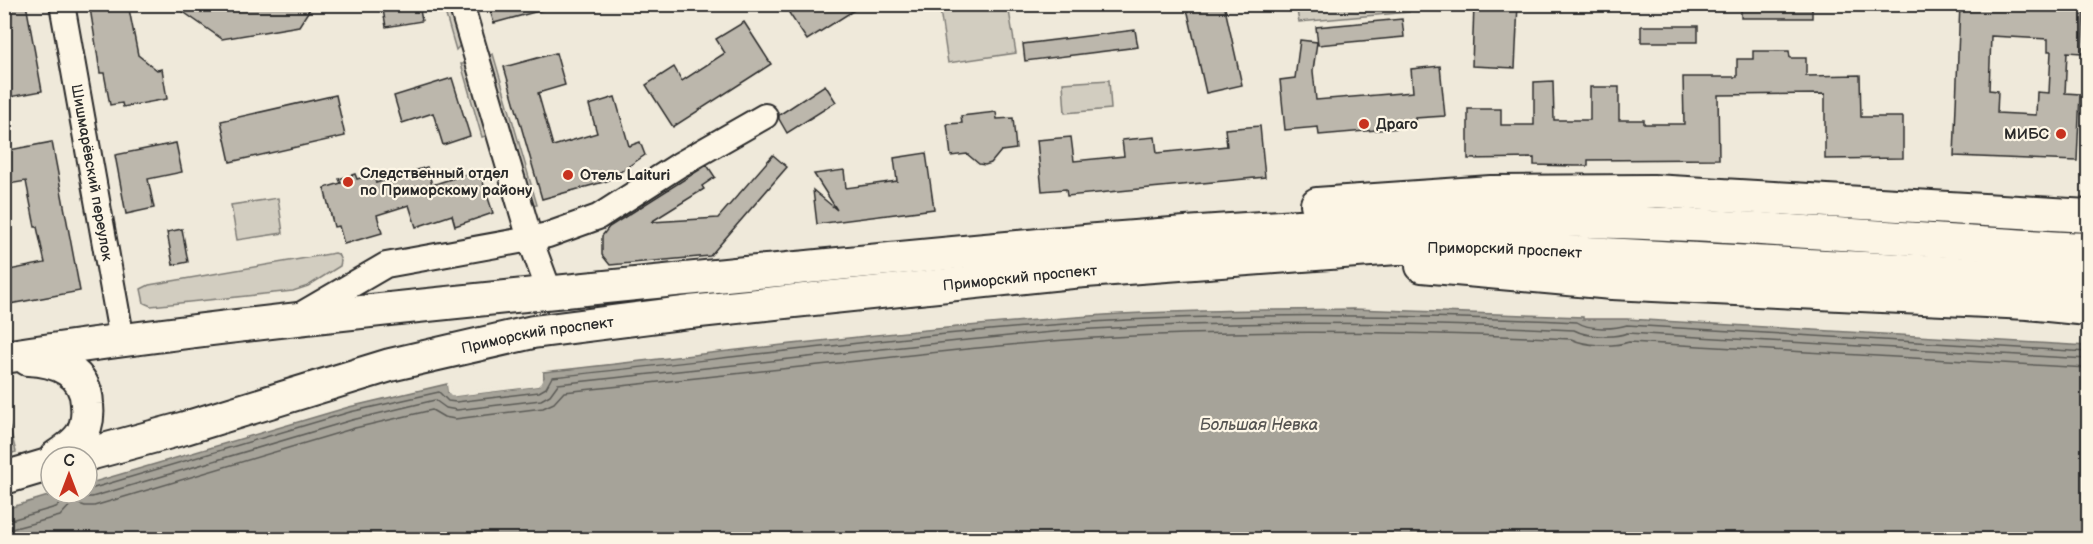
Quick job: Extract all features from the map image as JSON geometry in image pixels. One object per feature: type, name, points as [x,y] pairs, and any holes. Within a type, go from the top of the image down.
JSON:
[{"type":"main road","points":[[1106,239],[1142,220],[1281,207],[1491,192],[1653,191],[2088,216]]},
{"type":"main road","name":"Приморский проспект","points":[[4,357],[296,318],[948,253],[1285,225],[1492,220],[1645,223],[2088,249]]},
{"type":"main road","name":"Приморский проспект","points":[[99,451],[185,428],[390,365],[533,332],[690,312],[1060,274],[1397,248],[1493,248],[2088,280]]},
{"type":"main road","points":[[1300,255],[1612,283],[2028,303],[2088,309]]},
{"type":"main road","points":[[4,357],[44,359],[63,365],[76,375],[87,399],[88,415],[83,433],[69,445]]},
{"type":"main road","points":[[4,478],[39,466]]},
{"type":"street","name":"Шишмарёвский переулок","points":[[62,4],[122,340]]},
{"type":"street","points":[[460,4],[530,239],[550,293]]},
{"type":"street","name":"Приморский проспект","points":[[296,318],[386,265],[548,235],[598,217],[679,165],[765,116]]},
{"type":"shaded area","points":[[443,5],[451,5],[462,43],[456,50]]},
{"type":"shaded area","points":[[973,5],[1008,5],[1016,53],[948,63],[940,10]]},
{"type":"shaded area","points":[[1296,5],[1408,5],[1409,12],[1299,22]]},
{"type":"shaded area","points":[[493,54],[537,205],[531,206],[487,56]]},
{"type":"shaded area","points":[[461,64],[467,64],[489,135],[482,137]]},
{"type":"shaded area","points":[[1109,80],[1111,109],[1065,113],[1063,83]]},
{"type":"shaded area","points":[[278,198],[283,233],[237,240],[231,205]]},
{"type":"shaded area","points":[[335,253],[341,261],[340,266],[308,286],[293,291],[151,306],[144,303],[141,289],[149,285]]},
{"type":"shaded area","points":[[5,410],[16,452],[4,455]]},
{"type":"water","name":"Большая Невка","points":[[1353,309],[1583,317],[1583,319],[1627,319],[2088,346],[2088,539],[5,540],[5,509],[39,499],[39,505],[99,505],[99,480],[349,407],[447,384],[448,393],[456,396],[538,386],[544,377],[543,372],[816,341],[1021,321],[1221,311]]},
{"type":"pier","points":[[540,372],[543,372],[543,381],[538,386],[456,396],[448,393],[447,384],[450,383],[451,392],[455,393],[537,384],[540,380]]},
{"type":"building","points":[[4,4],[26,4],[42,91],[4,98]]},
{"type":"building","points":[[92,4],[128,4],[138,55],[157,70],[162,69],[167,99],[123,107],[122,103],[110,105],[104,73],[100,73],[90,8],[93,8]]},
{"type":"building","points":[[172,4],[313,4],[299,26],[222,39]]},
{"type":"building","points":[[382,4],[419,4],[422,21],[386,27]]},
{"type":"building","points":[[488,4],[545,4],[546,9],[494,23]]},
{"type":"building","points":[[802,4],[864,4],[807,40],[789,13]]},
{"type":"building","points":[[1186,4],[1224,4],[1242,85],[1206,93]]},
{"type":"building","points":[[1474,4],[1518,4],[1515,68],[1472,66]]},
{"type":"building","points":[[1741,4],[1812,4],[1812,18],[1741,18]]},
{"type":"building","points":[[1960,4],[2084,4],[2082,53],[2067,52],[2065,93],[2080,94],[2077,161],[1954,156]],"holes":[[[1991,36],[2048,39],[2048,51],[2051,51],[2049,93],[2037,92],[2036,115],[1997,113],[1998,91],[1989,90]]]},
{"type":"building","points":[[1402,19],[1404,37],[1318,45],[1316,27]]},
{"type":"building","points":[[744,22],[771,64],[673,127],[646,85],[674,67],[682,81],[725,53],[716,39]]},
{"type":"building","points":[[1641,26],[1698,26],[1698,42],[1641,42]]},
{"type":"building","points":[[1135,30],[1138,47],[1025,61],[1023,44]]},
{"type":"building","points":[[1300,40],[1317,42],[1313,71],[1316,100],[1413,92],[1411,69],[1440,66],[1445,116],[1415,118],[1416,126],[1412,127],[1319,135],[1318,127],[1285,130],[1280,80],[1295,78]]},
{"type":"building","points":[[1753,51],[1789,51],[1790,58],[1806,58],[1806,76],[1860,75],[1861,117],[1903,117],[1903,158],[1825,159],[1825,94],[1718,95],[1719,159],[1588,160],[1588,166],[1574,166],[1534,165],[1534,158],[1468,159],[1468,109],[1501,109],[1501,125],[1534,125],[1534,82],[1553,81],[1554,120],[1590,120],[1590,87],[1619,87],[1619,120],[1644,120],[1644,124],[1684,124],[1683,77],[1737,77],[1737,59],[1753,59]]},
{"type":"building","points":[[556,53],[565,85],[538,93],[553,146],[597,133],[589,105],[615,97],[629,146],[640,142],[645,155],[607,181],[542,199],[504,67]]},
{"type":"building","points":[[452,78],[470,136],[443,145],[433,113],[402,123],[394,96]]},
{"type":"building","points":[[825,85],[836,102],[787,133],[779,115]]},
{"type":"building","points":[[336,95],[345,136],[230,162],[221,121]]},
{"type":"building","points":[[996,112],[997,119],[1013,118],[1016,149],[1001,151],[991,163],[985,165],[979,164],[967,154],[951,156],[947,124],[962,123],[961,116]]},
{"type":"building","points":[[1260,126],[1265,177],[1067,196],[1066,189],[1042,191],[1037,140],[1071,137],[1074,161],[1124,156],[1122,140],[1155,137],[1157,153],[1227,146],[1225,129]]},
{"type":"building","points":[[52,142],[80,291],[4,305],[4,271],[45,263],[26,181],[9,184],[4,151]]},
{"type":"building","points":[[176,143],[182,172],[148,179],[154,208],[126,214],[115,155]]},
{"type":"building","points":[[926,153],[934,209],[817,224],[813,190],[837,210],[814,174],[844,170],[846,188],[897,181],[894,158]]},
{"type":"building","points":[[773,155],[787,167],[710,256],[610,265],[602,255],[602,236],[609,227],[707,165],[715,177],[702,186],[704,189],[651,222],[718,218]]},
{"type":"building","points":[[427,167],[432,185],[479,170],[493,213],[455,226],[452,215],[416,227],[409,205],[377,215],[382,233],[344,244],[339,226],[334,227],[324,188],[341,183],[339,179],[355,174],[357,179],[374,174],[376,183]]},
{"type":"building","points":[[182,229],[188,262],[173,265],[167,232]]},
{"type":"place","name":"Драго","points":[[1364,124]]},
{"type":"place","name":"МИБС","points":[[2061,134]]},
{"type":"place","name":"Отель Laituri","points":[[568,175]]},
{"type":"place","name":"Следственный отдел по Приморскому району","points":[[348,182]]}]
